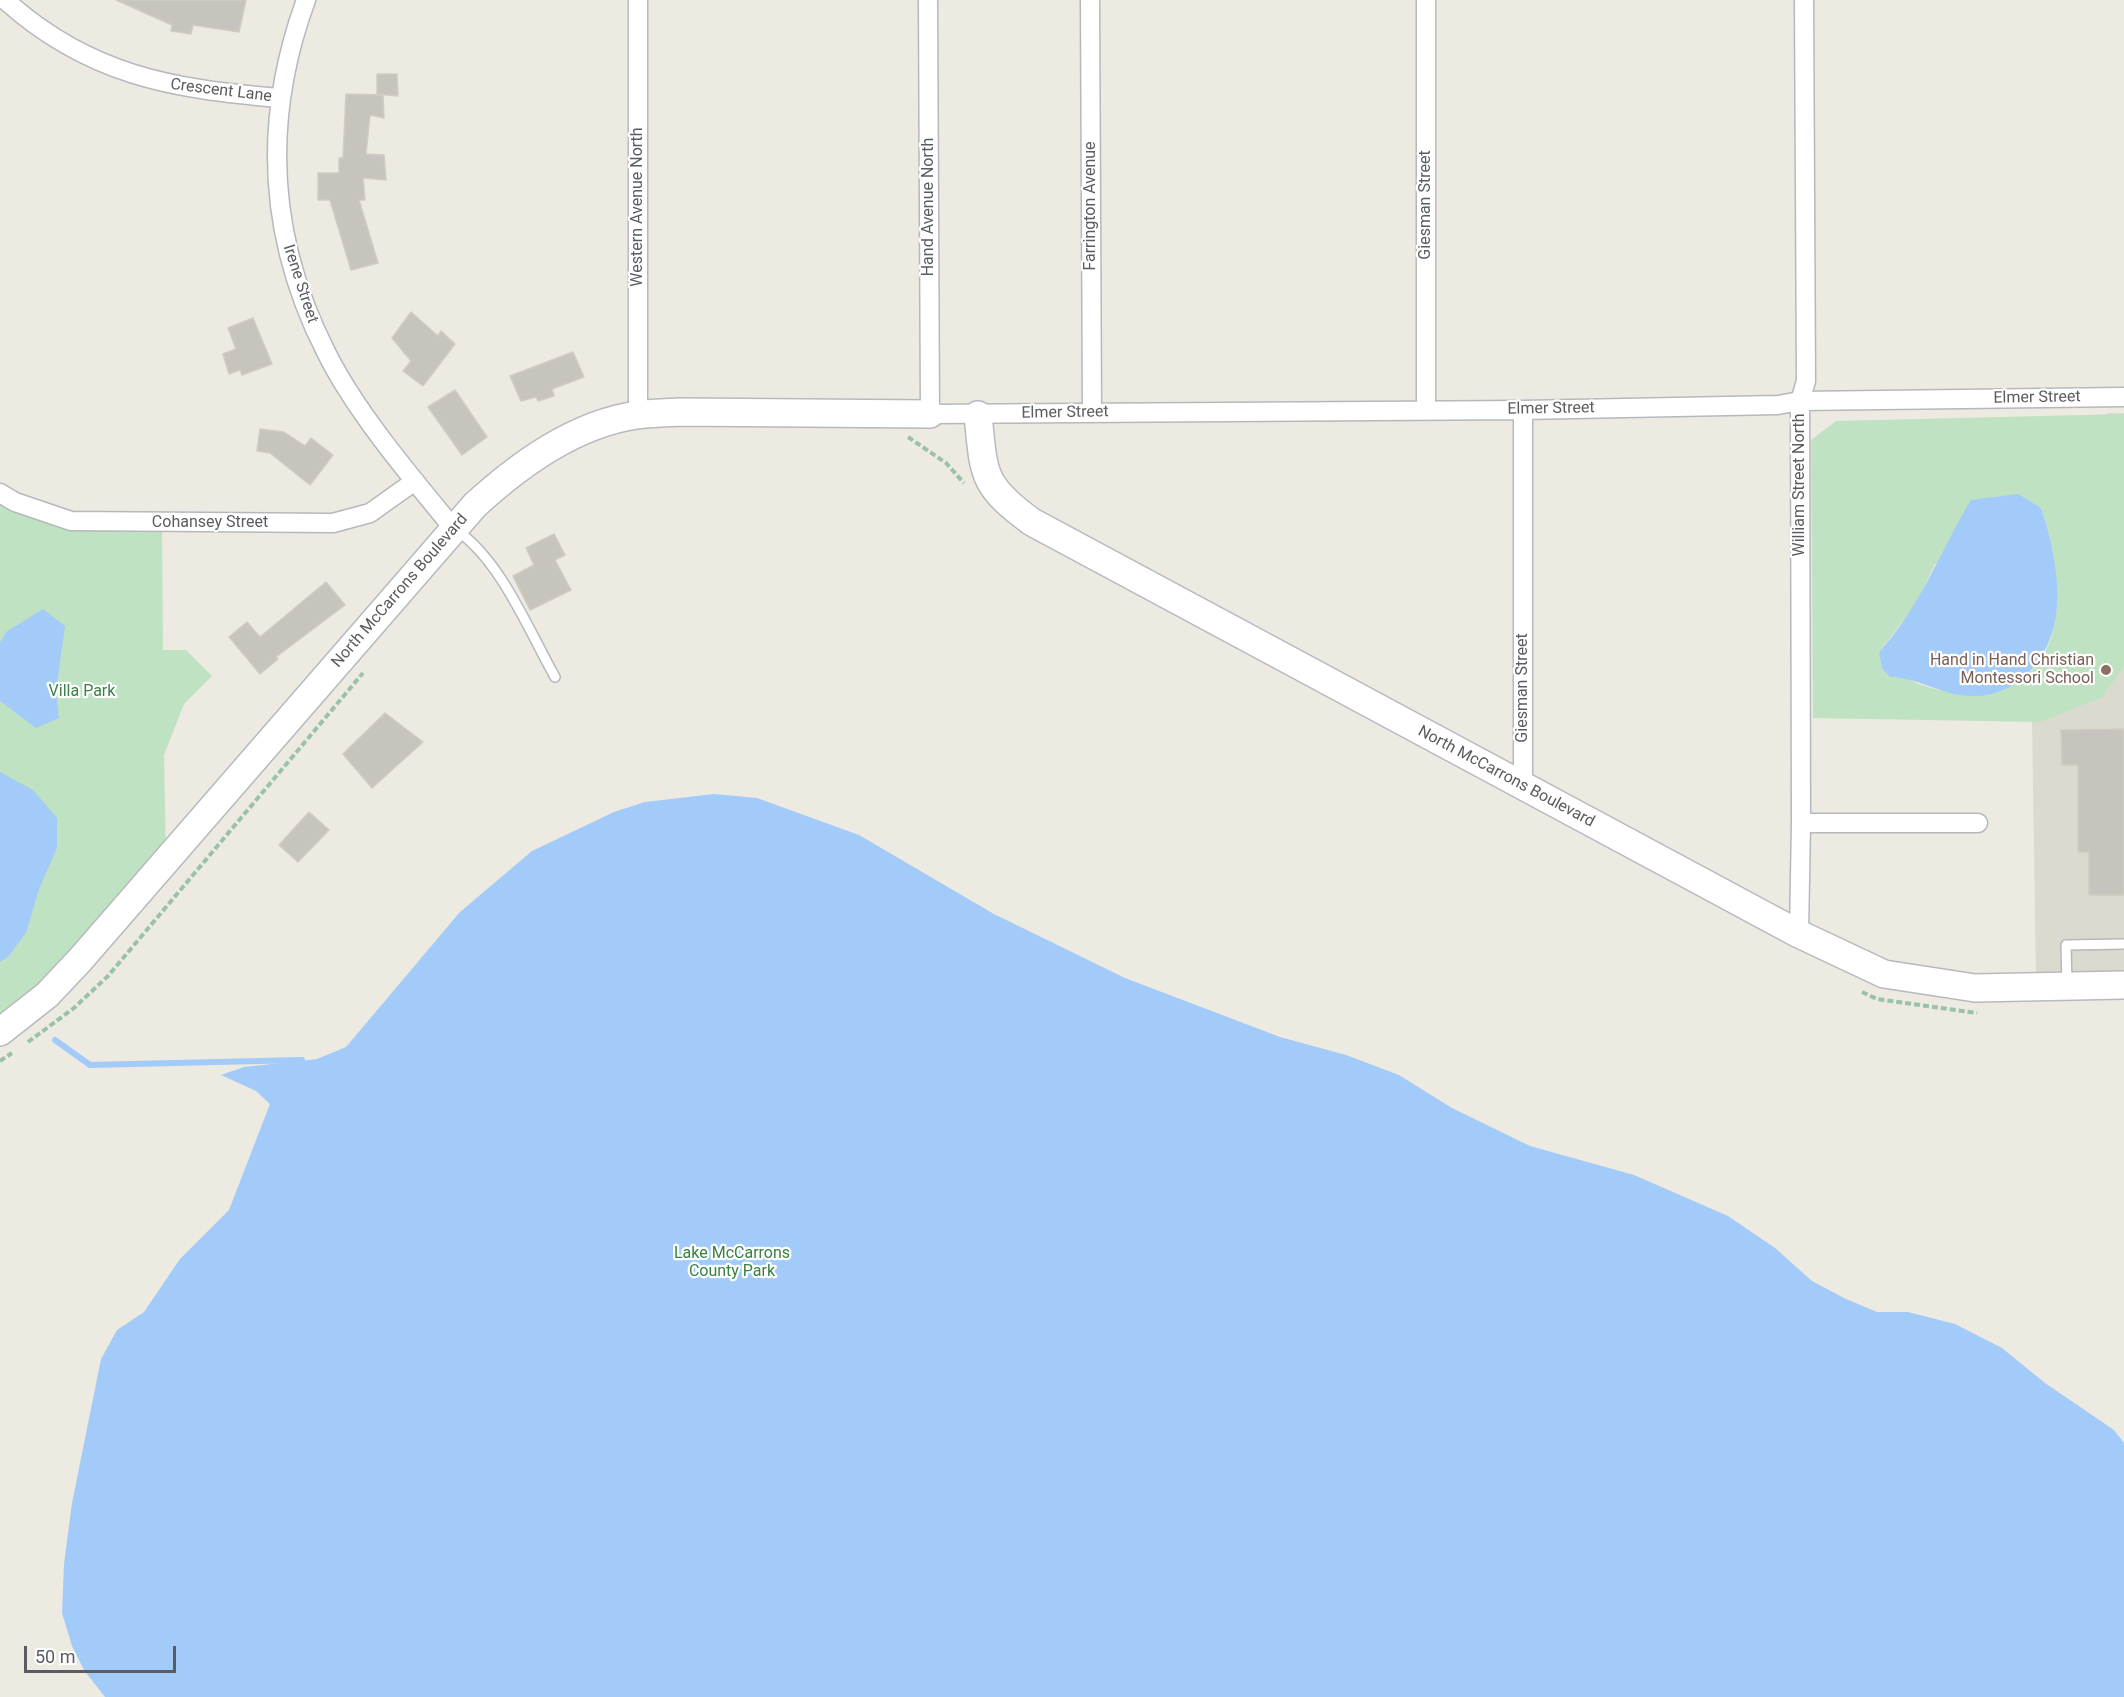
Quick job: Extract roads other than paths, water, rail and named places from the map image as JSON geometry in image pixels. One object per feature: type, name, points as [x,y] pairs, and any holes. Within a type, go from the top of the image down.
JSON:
[{"type":"street","name":"Crescent Lane","points":[[5,0],[53,38],[123,72],[164,84],[202,91],[279,98]]},
{"type":"street","name":"Irene Street","points":[[306,0],[288,58],[279,98],[277,176],[282,225],[305,308],[327,354],[350,391],[415,481],[454,529]]},
{"type":"street","name":"Western Avenue North","points":[[638,0],[638,414]]},
{"type":"street","name":"Hand Avenue North","points":[[928,0],[930,414]]},
{"type":"street","name":"Farrington Avenue","points":[[1090,0],[1092,412]]},
{"type":"street","name":"Giesman Street","points":[[1426,0],[1426,411]]},
{"type":"street","name":"William Street North","points":[[1799,934],[1800,401],[1806,381],[1804,0]]},
{"type":"street","name":"Elmer Street","points":[[930,414],[1523,410],[1778,405],[1800,401],[2124,397]]},
{"type":"street","name":"Giesman Street","points":[[1523,410],[1523,786]]},
{"type":"street","name":"North McCarrons Boulevard","points":[[7,1041],[454,529],[496,486],[545,450],[610,421],[638,414],[679,412],[930,414]]},
{"type":"street","name":"North McCarrons Boulevard","points":[[978,414],[983,469],[993,490],[1032,522],[1799,934],[1884,974],[1975,988],[2124,985]]},
{"type":"street","name":"Cohansey Street","points":[[0,493],[15,502],[71,521],[333,523],[370,513],[415,481]]},
{"type":"street","points":[[1801,823],[1978,823]]},
{"type":"lane","points":[[454,529],[473,541],[492,569],[555,677]]},
{"type":"lane","points":[[2067,986],[2066,945],[2124,944]]},
{"type":"water","points":[[2018,494],[2041,508],[2049,533],[2056,576],[2056,617],[2046,648],[2038,661],[2016,683],[2002,691],[1987,695],[1959,695],[1910,680],[1890,677],[1882,668],[1879,652],[1918,598],[1971,500]]},
{"type":"water","points":[[43,609],[65,626],[56,692],[59,718],[36,728],[0,701],[0,643],[6,632]]},
{"type":"water","points":[[0,772],[33,790],[57,818],[57,848],[39,889],[26,933],[8,957],[0,962]]},
{"type":"water","name":"Lake McCarrons County Park","points":[[714,794],[757,798],[859,835],[994,914],[1125,978],[1280,1037],[1346,1055],[1399,1075],[1452,1108],[1530,1146],[1634,1175],[1728,1216],[1775,1248],[1812,1281],[1846,1299],[1877,1312],[1908,1312],[1955,1324],[2002,1348],[2045,1383],[2114,1430],[2124,1443],[2124,1697],[105,1697],[84,1670],[72,1646],[62,1613],[64,1564],[72,1503],[101,1359],[117,1330],[144,1312],[180,1259],[229,1210],[270,1104],[256,1091],[221,1075],[244,1067],[317,1059],[346,1047],[460,912],[532,851],[614,812],[645,802]]},
{"type":"waterway","points":[[55,1040],[90,1065],[302,1060]]},
{"type":"place","name":"Hand in Hand Christian Montessori School","points":[[2106,670]]},
{"type":"park label","name":"Villa Park","points":[[82,692]]}]
